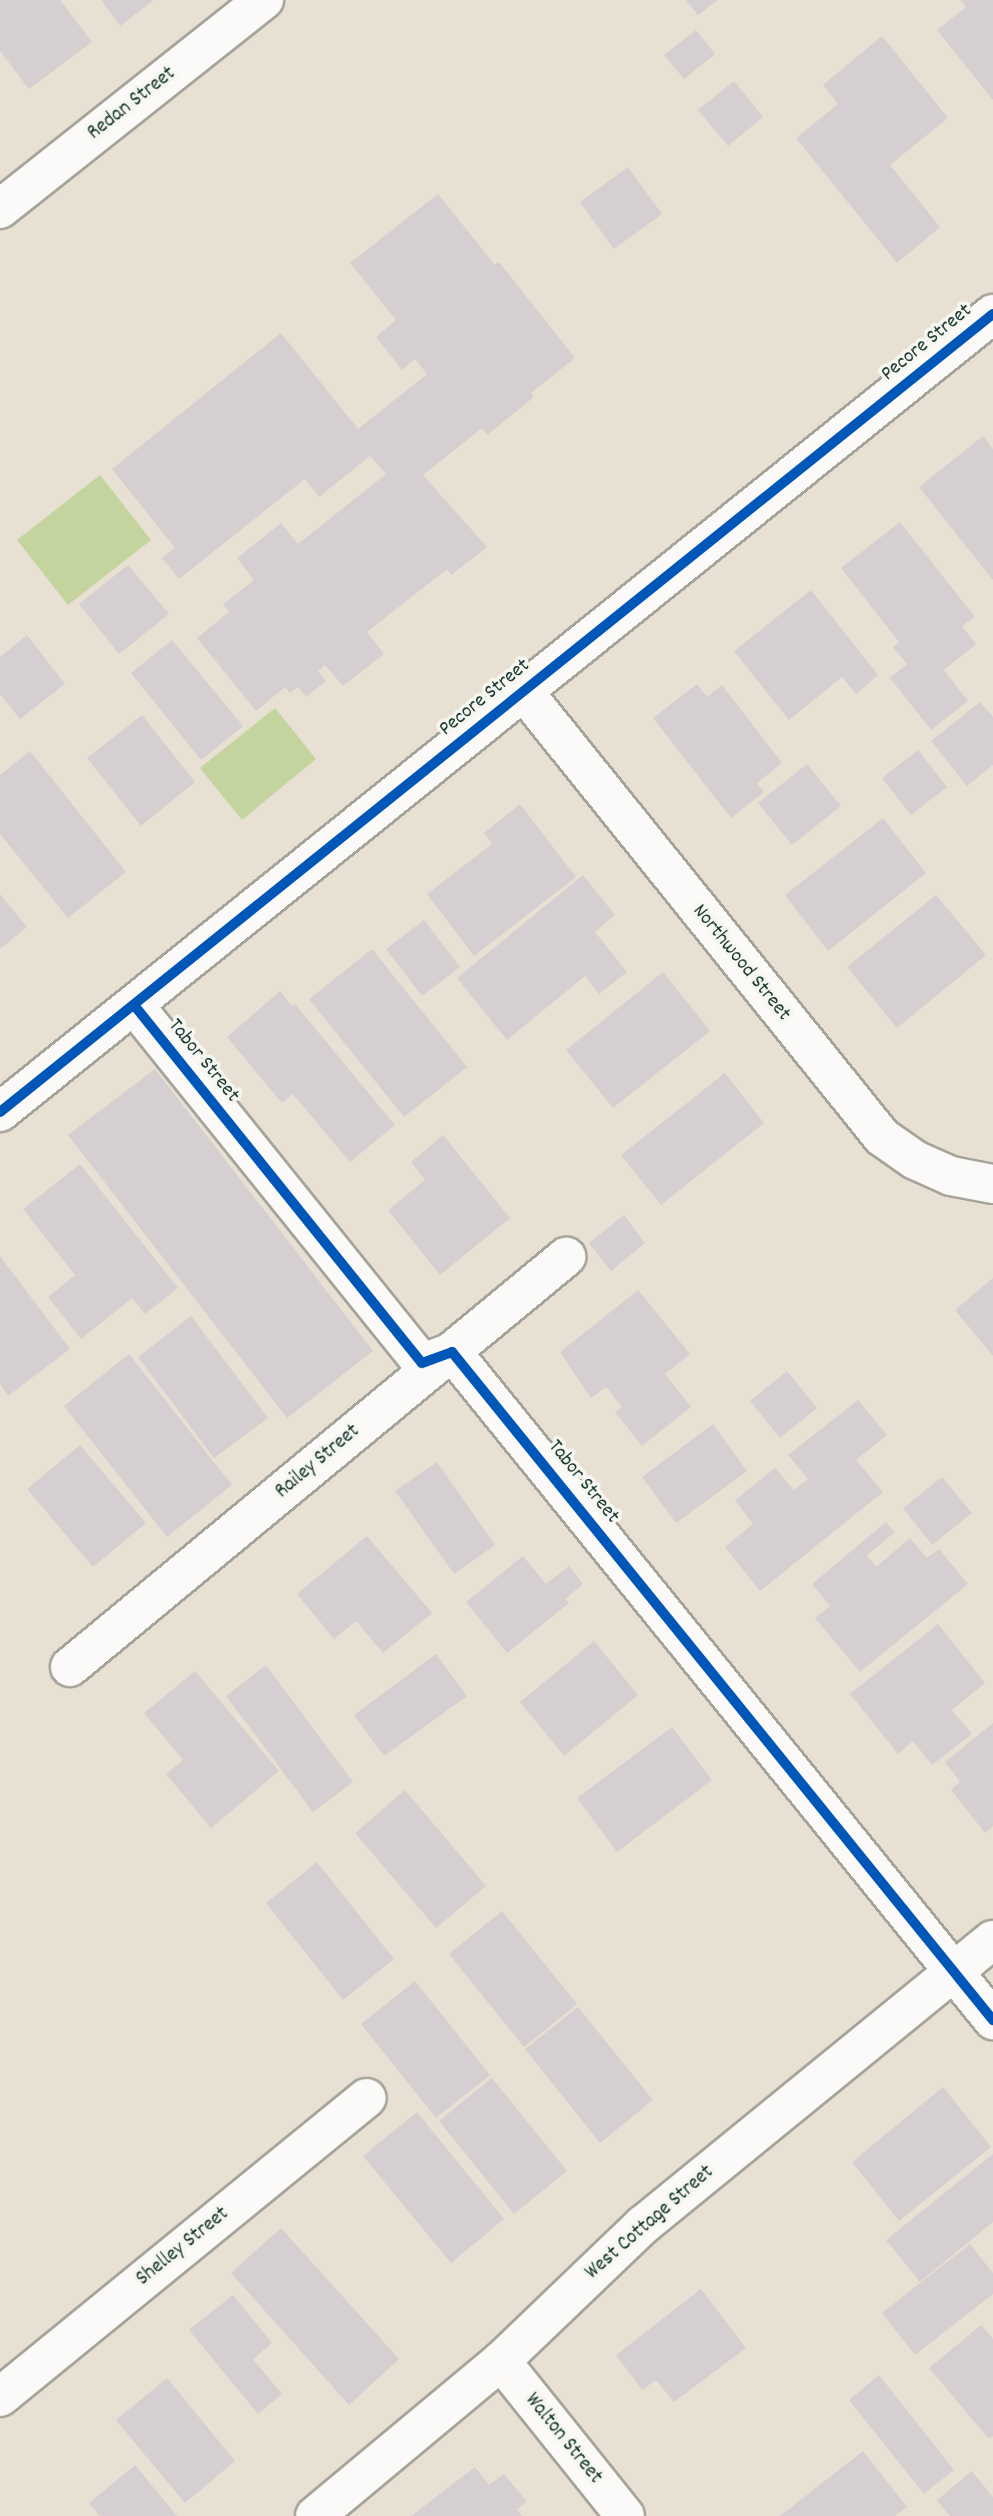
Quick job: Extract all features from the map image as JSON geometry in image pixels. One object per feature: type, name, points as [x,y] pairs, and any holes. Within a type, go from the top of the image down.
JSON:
[{"type":"street","name":"Redan Street","points":[[0,209],[264,0]]},
{"type":"street","name":"Pecore Street","points":[[0,1112],[993,314]]},
{"type":"street","name":"Northwood Street","points":[[524,692],[882,1137],[915,1160],[951,1176],[993,1184]]},
{"type":"street","name":"Tabor Street","points":[[134,1005],[422,1363],[452,1352],[993,2020]]},
{"type":"street","name":"Railey Street","points":[[70,1667],[566,1257]]},
{"type":"street","name":"West Cottage Street","points":[[315,2516],[501,2361],[643,2225],[993,1940]]},
{"type":"street","name":"Shelley Street","points":[[0,2397],[366,2098]]},
{"type":"street","name":"Walton Street","points":[[501,2361],[625,2516]]},
{"type":"green space","points":[[100,475],[151,540],[68,605],[17,540]]},
{"type":"green space","points":[[275,708],[316,759],[242,820],[200,768]]},
{"type":"building","points":[[0,0],[60,0],[92,42],[29,89],[0,51]]},
{"type":"building","points":[[101,0],[154,0],[120,26]]},
{"type":"building","points":[[686,0],[718,0],[698,15]]},
{"type":"building","points":[[960,0],[993,0],[993,100],[937,30],[966,7]]},
{"type":"building","points":[[696,30],[715,54],[684,79],[664,55]]},
{"type":"building","points":[[882,36],[948,118],[890,165],[940,227],[897,263],[796,138],[838,104],[823,85]]},
{"type":"building","points":[[734,81],[763,117],[728,146],[698,110]]},
{"type":"building","points":[[628,167],[662,214],[614,249],[580,202]]},
{"type":"building","points":[[438,194],[495,265],[499,262],[575,358],[531,393],[534,397],[487,435],[482,428],[423,475],[487,547],[451,575],[447,569],[367,632],[384,654],[343,686],[325,665],[318,671],[326,681],[306,697],[298,687],[290,693],[285,687],[256,711],[197,638],[229,612],[223,604],[254,580],[237,558],[281,523],[298,544],[386,474],[370,456],[319,497],[305,479],[179,579],[162,558],[175,548],[112,469],[281,333],[358,429],[427,374],[415,359],[402,370],[376,337],[396,320],[350,263]]},
{"type":"building","points":[[983,436],[993,449],[993,580],[919,487]]},
{"type":"building","points":[[900,522],[975,617],[962,626],[976,644],[944,670],[968,701],[931,730],[890,678],[907,664],[893,647],[899,642],[841,568]]},
{"type":"building","points":[[128,565],[169,614],[119,654],[79,604]]},
{"type":"building","points":[[811,590],[878,675],[856,694],[842,677],[789,720],[734,651]]},
{"type":"building","points":[[27,635],[65,684],[20,719],[0,694],[0,657]]},
{"type":"building","points":[[172,640],[243,726],[201,760],[131,673]]},
{"type":"building","points":[[697,684],[707,697],[722,685],[782,763],[757,783],[764,792],[731,818],[653,718]]},
{"type":"building","points":[[980,702],[993,717],[993,765],[967,786],[931,741]]},
{"type":"building","points":[[142,715],[195,782],[141,826],[87,758]]},
{"type":"building","points":[[918,750],[947,787],[911,815],[882,778]]},
{"type":"building","points":[[30,751],[126,872],[68,918],[0,834],[0,775]]},
{"type":"building","points":[[807,764],[841,806],[792,845],[758,803]]},
{"type":"building","points":[[520,804],[576,877],[474,956],[427,894],[492,844],[484,833]]},
{"type":"building","points":[[883,818],[926,873],[828,951],[785,895]]},
{"type":"building","points":[[583,875],[615,915],[595,932],[627,972],[599,994],[585,976],[507,1040],[457,978]]},
{"type":"building","points":[[0,894],[27,927],[0,949]]},
{"type":"building","points":[[936,895],[986,955],[897,1028],[847,967]]},
{"type":"building","points":[[424,920],[460,967],[422,996],[386,949]]},
{"type":"building","points":[[372,949],[467,1067],[404,1117],[309,999]]},
{"type":"building","points":[[663,972],[710,1031],[613,1108],[566,1050]]},
{"type":"building","points":[[280,991],[292,1006],[295,1004],[395,1125],[350,1162],[293,1094],[282,1103],[227,1037]]},
{"type":"building","points":[[155,1069],[373,1351],[287,1418],[68,1135]]},
{"type":"building","points":[[725,1073],[764,1123],[661,1205],[621,1155]]},
{"type":"building","points":[[443,1135],[510,1218],[440,1275],[388,1210],[425,1180],[411,1162]]},
{"type":"building","points":[[80,1164],[178,1288],[145,1314],[132,1298],[81,1339],[48,1297],[75,1275],[23,1209]]},
{"type":"building","points":[[624,1215],[645,1243],[611,1271],[589,1243]]},
{"type":"building","points":[[0,1256],[70,1349],[8,1396],[0,1384]]},
{"type":"building","points":[[993,1278],[993,1356],[955,1310]]},
{"type":"building","points":[[638,1290],[690,1354],[665,1374],[691,1407],[642,1446],[615,1412],[622,1407],[606,1387],[591,1398],[560,1352]]},
{"type":"building","points":[[191,1316],[268,1418],[214,1458],[138,1357]]},
{"type":"building","points":[[129,1354],[232,1485],[167,1537],[64,1406]]},
{"type":"building","points":[[787,1371],[817,1408],[780,1438],[750,1401]]},
{"type":"building","points":[[858,1400],[887,1435],[856,1460],[883,1492],[760,1591],[725,1547],[753,1524],[735,1500],[775,1468],[794,1490],[808,1479],[788,1455]]},
{"type":"building","points":[[713,1424],[747,1471],[676,1523],[642,1477]]},
{"type":"building","points":[[80,1445],[146,1523],[93,1567],[27,1489]]},
{"type":"building","points":[[437,1462],[495,1545],[454,1574],[395,1491]]},
{"type":"building","points":[[942,1477],[972,1513],[932,1545],[903,1508]]},
{"type":"building","points":[[886,1522],[895,1532],[867,1555],[876,1567],[910,1538],[927,1558],[939,1549],[968,1584],[860,1672],[815,1618],[830,1606],[812,1584]]},
{"type":"building","points":[[367,1536],[432,1613],[383,1653],[356,1621],[334,1639],[297,1594]]},
{"type":"building","points":[[523,1556],[546,1584],[569,1566],[583,1584],[565,1599],[569,1603],[507,1653],[466,1602]]},
{"type":"building","points":[[938,1624],[985,1683],[952,1710],[972,1734],[932,1765],[913,1741],[898,1754],[850,1694]]},
{"type":"building","points":[[594,1641],[638,1695],[564,1756],[520,1702]]},
{"type":"building","points":[[436,1654],[467,1696],[384,1756],[354,1715]]},
{"type":"building","points":[[266,1665],[353,1782],[313,1812],[226,1696]]},
{"type":"building","points":[[195,1671],[279,1771],[211,1828],[166,1774],[183,1760],[144,1713]]},
{"type":"building","points":[[993,1723],[993,1826],[985,1833],[951,1790],[960,1782],[945,1762]]},
{"type":"building","points":[[672,1727],[712,1780],[617,1852],[577,1798]]},
{"type":"building","points":[[405,1790],[486,1886],[436,1928],[355,1833]]},
{"type":"building","points":[[317,1862],[394,1959],[343,2000],[266,1903]]},
{"type":"building","points":[[502,1911],[577,2004],[524,2047],[449,1954]]},
{"type":"building","points":[[415,1981],[490,2075],[436,2118],[361,2024]]},
{"type":"building","points":[[578,2007],[653,2100],[600,2143],[525,2049]]},
{"type":"building","points":[[492,2078],[567,2171],[514,2214],[439,2121]]},
{"type":"building","points":[[943,2087],[991,2147],[899,2221],[852,2162]]},
{"type":"building","points":[[417,2112],[504,2219],[451,2263],[363,2156]]},
{"type":"building","points":[[993,2154],[993,2222],[920,2282],[886,2240]]},
{"type":"building","points":[[281,2228],[399,2359],[349,2405],[231,2273]]},
{"type":"building","points":[[970,2244],[993,2273],[993,2294],[915,2355],[882,2313]]},
{"type":"building","points":[[701,2289],[746,2348],[674,2402],[656,2380],[642,2390],[616,2355]]},
{"type":"building","points":[[233,2295],[272,2343],[253,2359],[282,2394],[258,2414],[189,2330]]},
{"type":"building","points":[[981,2325],[993,2339],[993,2436],[989,2439],[929,2368]]},
{"type":"building","points":[[879,2375],[954,2470],[924,2494],[849,2400]]},
{"type":"building","points":[[167,2378],[235,2461],[185,2503],[116,2420]]},
{"type":"building","points":[[863,2451],[907,2507],[895,2516],[780,2516]]},
{"type":"building","points":[[135,2465],[177,2516],[100,2516],[89,2503]]},
{"type":"building","points":[[475,2467],[489,2485],[504,2474],[527,2502],[517,2509],[522,2516],[411,2516]]},
{"type":"building","points":[[972,2471],[993,2497],[993,2516],[950,2516],[937,2500]]},
{"type":"cycle path","points":[[0,1112],[993,314]]},
{"type":"cycle path","points":[[134,1005],[422,1363],[452,1352],[993,2020]]}]
